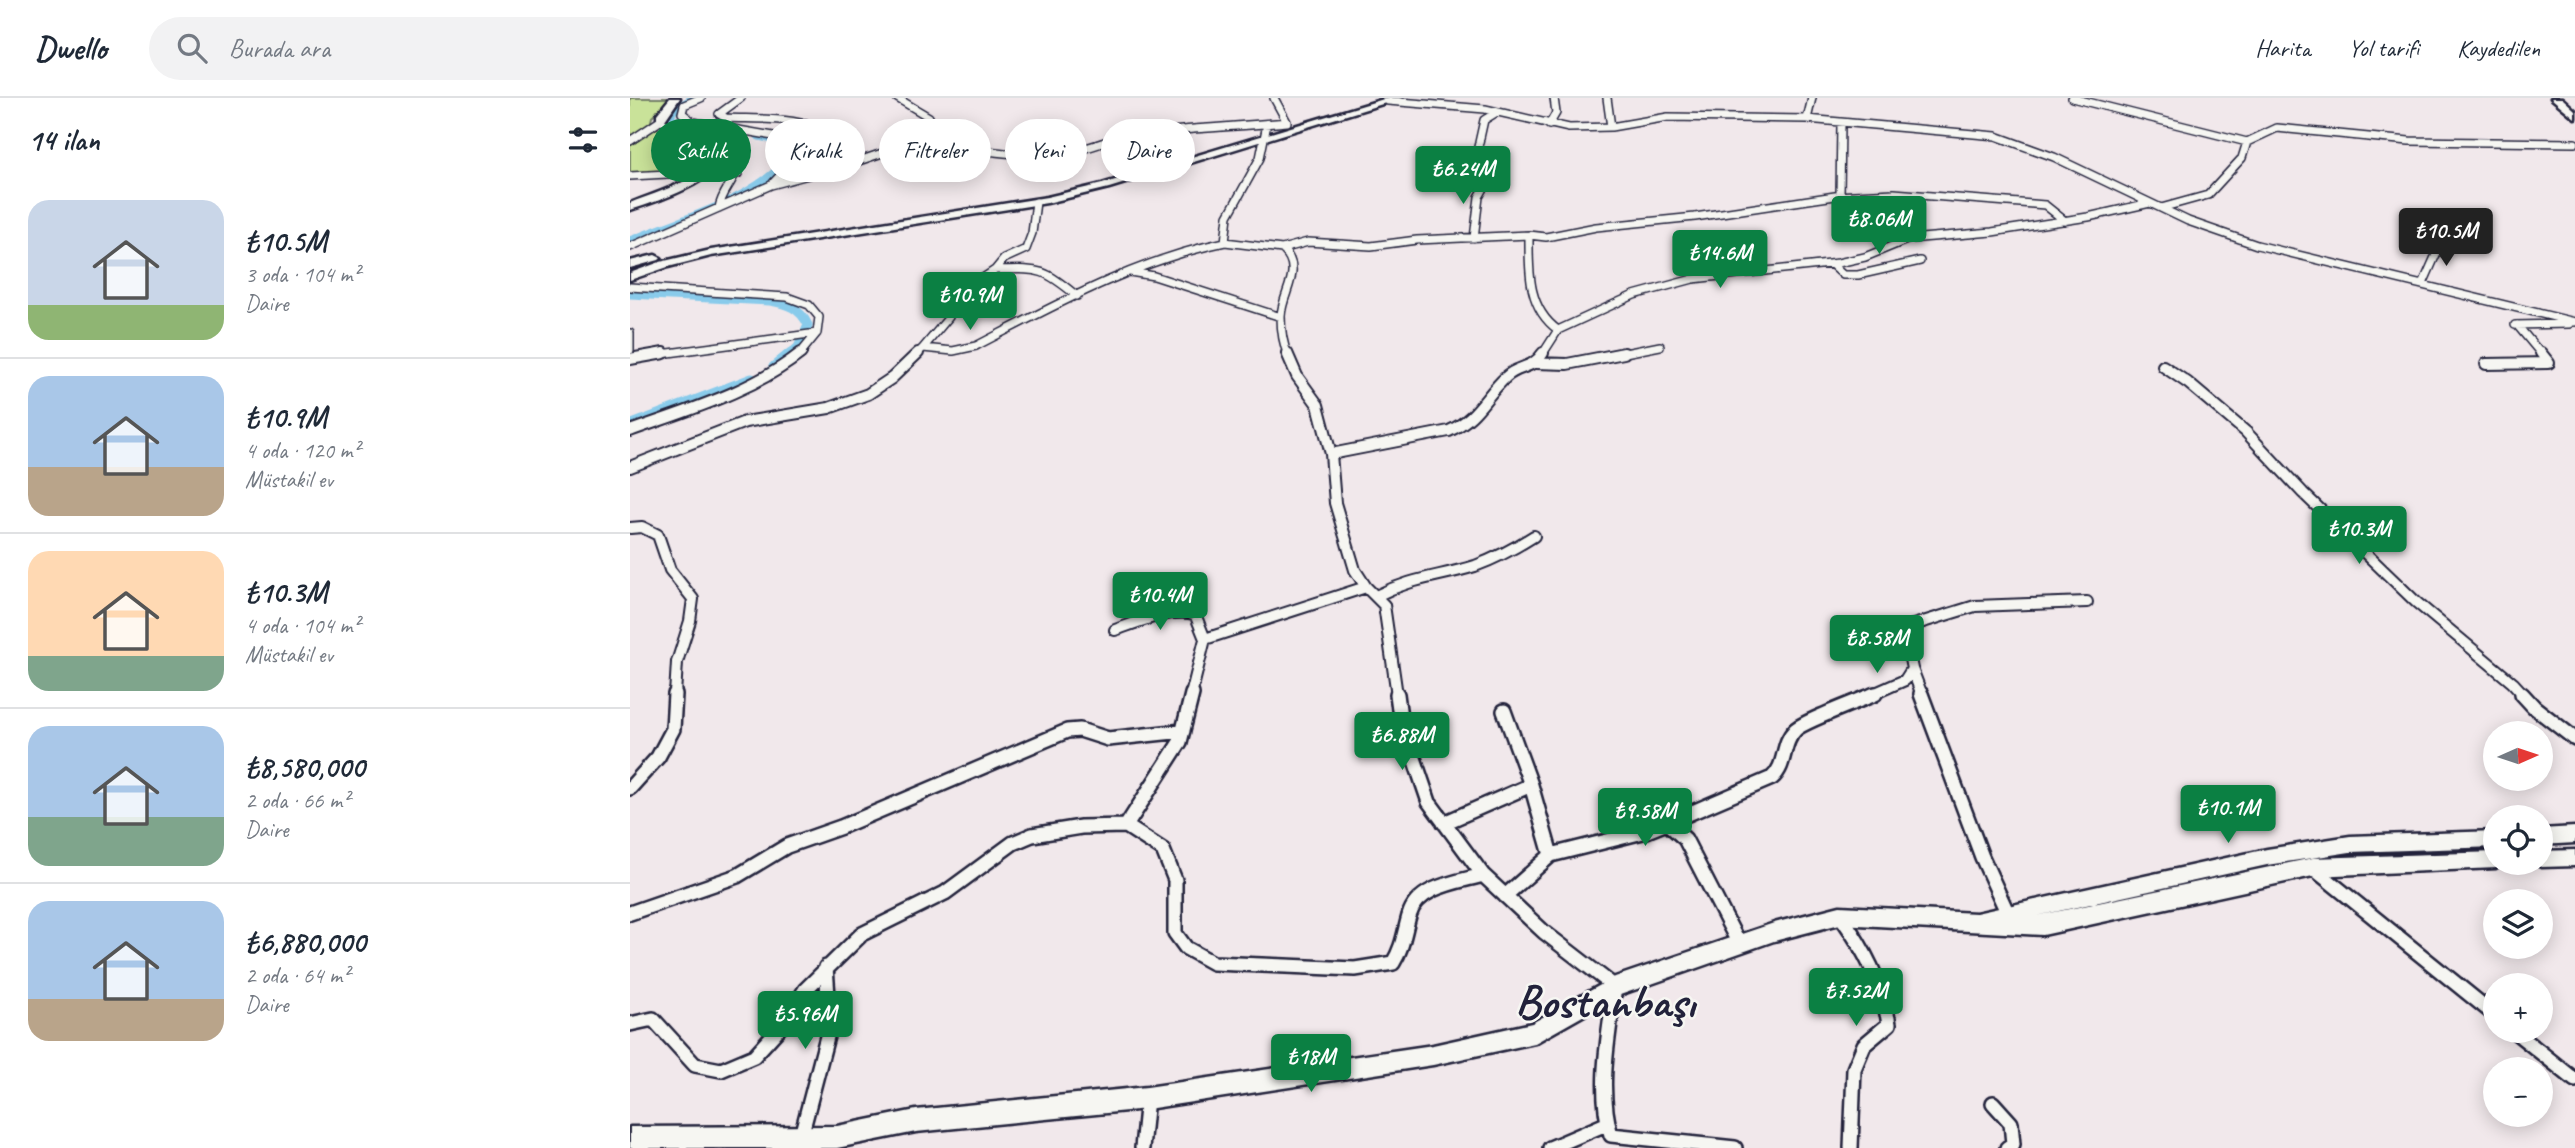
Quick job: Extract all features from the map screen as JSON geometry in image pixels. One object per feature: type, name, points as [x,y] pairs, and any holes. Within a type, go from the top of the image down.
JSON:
[{"type":"main road","points":[[661,119],[675,98]]},
{"type":"main road","points":[[630,277],[711,253],[1037,202],[1105,186],[1265,133],[1287,122],[1370,98]]},
{"type":"main road","points":[[2556,98],[2575,116]]},
{"type":"main road","points":[[2567,98],[2575,106]]},
{"type":"main road","points":[[630,265],[712,244],[1036,193],[1393,99]]},
{"type":"main road","points":[[630,207],[687,182]]},
{"type":"main road","points":[[2553,836],[2575,835]]},
{"type":"main road","points":[[1971,922],[2267,857],[2350,844],[2483,839]]},
{"type":"main road","points":[[2553,859],[2575,858]]},
{"type":"main road","points":[[630,1139],[732,1142],[801,1136],[834,1142],[916,1121],[1147,1098],[1433,1055],[1535,1033],[1615,988],[1739,944],[1840,915],[2043,926],[2313,867],[2483,860]]},
{"type":"street","points":[[701,98],[684,106],[682,113],[693,122],[779,137],[794,146],[796,154],[790,167],[771,185]]},
{"type":"street","points":[[741,98],[719,114],[726,118],[765,121]]},
{"type":"street","points":[[897,98],[930,119]]},
{"type":"street","points":[[991,152],[1026,153],[1080,149],[1127,136],[1287,122],[1274,98]]},
{"type":"street","points":[[1549,125],[1556,113],[1555,98]]},
{"type":"street","points":[[1607,98],[1611,127]]},
{"type":"street","points":[[1807,118],[1812,98]]},
{"type":"street","points":[[2072,98],[2247,142],[2277,128],[2409,141],[2575,143]]},
{"type":"street","points":[[1393,99],[1497,112],[1549,125],[1611,127],[1668,117],[1807,118],[1996,136],[2054,156],[2188,221],[2257,245],[2575,323]]},
{"type":"street","points":[[1478,146],[1484,120],[1497,112]]},
{"type":"street","points":[[1840,123],[1840,196]]},
{"type":"street","points":[[630,141],[651,127]]},
{"type":"street","points":[[1225,242],[1228,216],[1260,158],[1265,133]]},
{"type":"street","points":[[2161,208],[2208,195],[2242,158],[2247,142]]},
{"type":"street","points":[[630,176],[651,175]]},
{"type":"street","points":[[719,204],[732,182]]},
{"type":"street","points":[[630,247],[719,204],[782,182]]},
{"type":"street","points":[[1474,238],[1479,197],[1486,185]]},
{"type":"street","points":[[923,348],[953,351],[976,346],[1130,272],[1204,245],[1225,242],[1282,249],[1308,242],[1360,247],[1417,240],[1529,235],[1546,237],[1596,227],[1695,217],[1840,196],[1936,195],[2045,205],[2065,220]]},
{"type":"street","points":[[995,270],[1002,259],[1026,249],[1037,202]]},
{"type":"street","points":[[1536,362],[1558,330],[1634,295],[1693,279],[1831,264],[1865,257],[1909,239],[1992,232],[2150,203]]},
{"type":"street","points":[[1529,235],[1530,273],[1537,307],[1547,324],[1558,330]]},
{"type":"street","points":[[2423,284],[2442,241]]},
{"type":"street","points":[[1282,249],[1289,255],[1294,268],[1281,317],[1284,346],[1297,376],[1318,405],[1331,454],[1335,503],[1355,570],[1366,587],[1384,605],[1400,716],[1429,802],[1483,875],[1544,932],[1615,988],[1607,1056],[1609,1136]]},
{"type":"street","points":[[1831,264],[1843,275],[1858,275],[1920,261]]},
{"type":"street","points":[[630,467],[745,422],[829,408],[868,394],[892,378],[923,348],[949,317],[953,298],[995,270],[1031,269],[1049,274],[1077,296]]},
{"type":"street","points":[[1130,272],[1154,276],[1281,317]]},
{"type":"street","points":[[630,287],[787,297],[809,305],[819,317],[788,365],[766,377],[630,431]]},
{"type":"street","points":[[2486,364],[2549,363],[2513,325],[2575,323]]},
{"type":"street","points":[[630,333],[630,350]]},
{"type":"street","points":[[630,359],[810,334]]},
{"type":"street","points":[[1331,454],[1455,428],[1484,405],[1507,375],[1536,362],[1567,364],[1660,346]]},
{"type":"street","points":[[2163,366],[2188,383],[2246,432],[2303,493],[2416,602],[2513,683],[2534,707],[2575,739]]},
{"type":"street","points":[[630,528],[642,527],[658,535],[661,558],[671,576],[693,600],[690,621],[677,662],[673,729],[658,757],[630,788]]},
{"type":"street","points":[[1376,596],[1401,583],[1474,566],[1505,554],[1534,537]]},
{"type":"street","points":[[1205,639],[1366,587]]},
{"type":"street","points":[[2007,912],[1982,857],[1912,668],[1907,644],[1910,626],[1975,606],[2087,602]]},
{"type":"street","points":[[1115,630],[1166,614],[1186,612],[1195,614],[1205,639],[1180,742],[1126,826]]},
{"type":"street","points":[[1505,896],[1551,855],[1647,831],[1772,778],[1781,770],[1785,748],[1795,729],[1905,680],[1912,668]]},
{"type":"street","points":[[1504,710],[1531,785],[1551,855]]},
{"type":"street","points":[[630,913],[737,876],[787,846],[841,827],[1067,731],[1080,730],[1108,739],[1183,731]]},
{"type":"street","points":[[1444,823],[1531,785]]},
{"type":"street","points":[[1667,823],[1685,839],[1739,944]]},
{"type":"street","points":[[630,1024],[653,1019],[695,1065],[721,1070],[754,1056],[784,1023],[805,990],[862,934],[945,893],[1013,843],[1032,835],[1082,827],[1126,826],[1163,850],[1175,880],[1175,933],[1186,948],[1213,963],[1355,969],[1393,963],[1405,947],[1410,910],[1416,902],[1440,886],[1483,875]]},
{"type":"street","points":[[2313,867],[2483,1005]]},
{"type":"street","points":[[1840,915],[1868,954],[1886,999],[1889,1024],[1866,1042],[1857,1057],[1852,1080],[1854,1131],[1851,1148]]},
{"type":"street","points":[[801,1136],[830,1025],[826,967]]},
{"type":"street","points":[[2529,1043],[2575,1080]]},
{"type":"street","points":[[1142,1148],[1147,1098]]},
{"type":"street","points":[[1993,1103],[2011,1123],[2013,1144],[2007,1148]]},
{"type":"street","points":[[1550,1148],[1609,1136],[1735,1148]]},
{"type":"green space","points":[[630,98],[670,98],[651,119],[651,173],[630,174]]},
{"type":"waterway","points":[[670,119],[672,111],[694,98]]},
{"type":"waterway","points":[[630,241],[715,208],[756,187],[774,174],[790,158],[788,147],[773,139],[759,136]]},
{"type":"waterway","points":[[630,294],[770,301],[788,305],[801,314],[808,325],[798,347],[789,355]]},
{"type":"waterway","points":[[774,367],[791,353]]},
{"type":"waterway","points":[[630,426],[752,379]]},
{"type":"district","name":"Bostanbaşı","points":[[1605,1001]]}]
